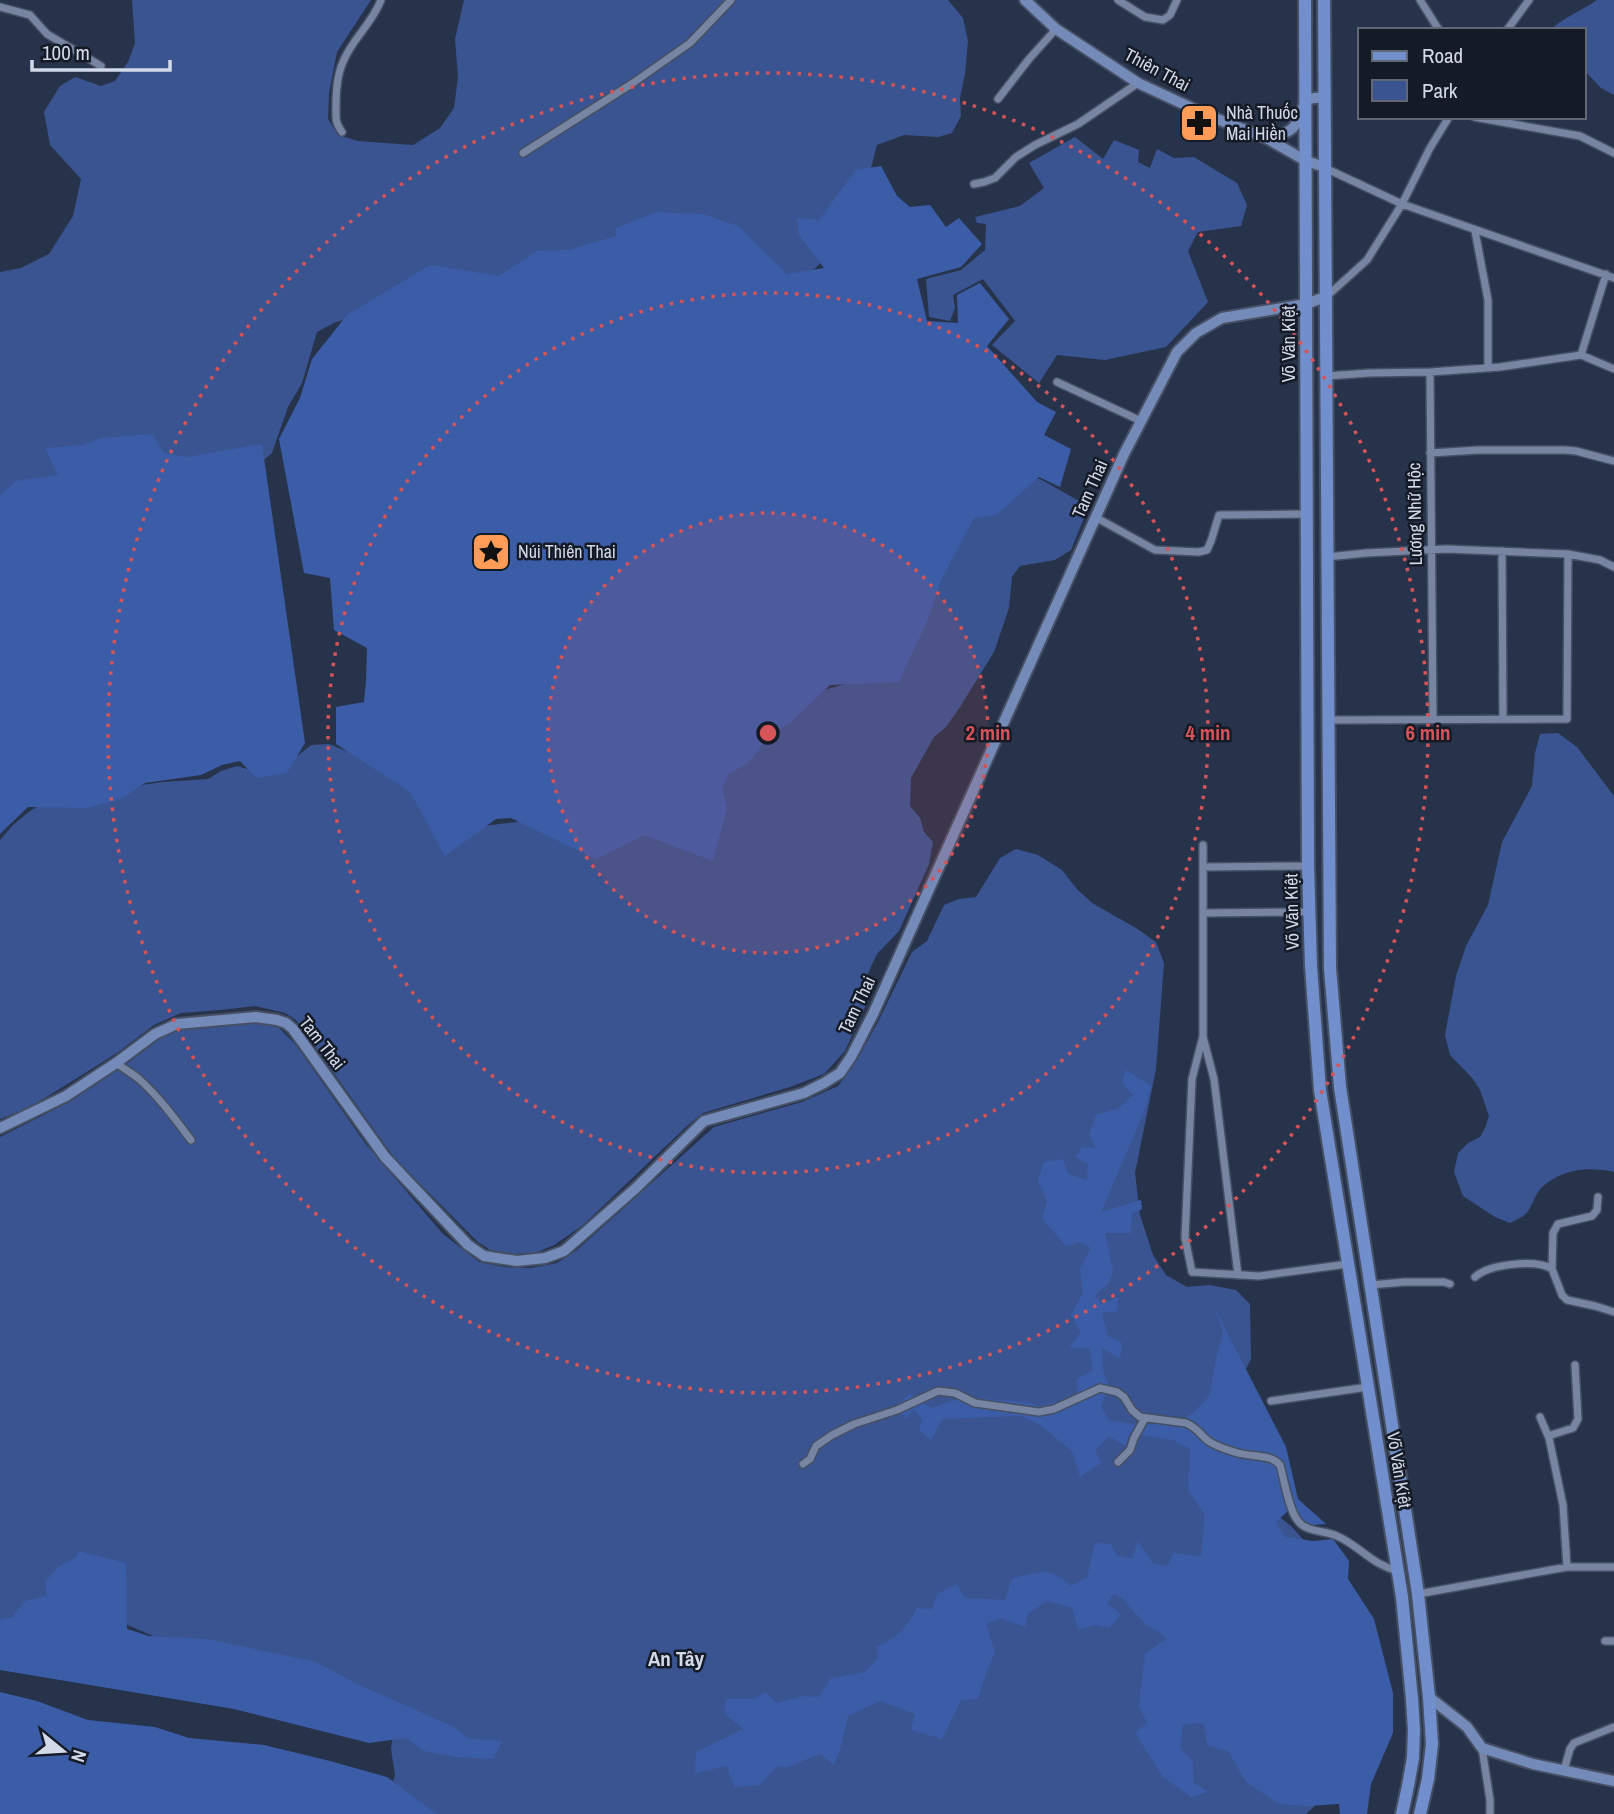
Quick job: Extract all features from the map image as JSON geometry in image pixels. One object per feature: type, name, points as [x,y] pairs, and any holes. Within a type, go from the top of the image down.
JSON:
[{"type":"main road","name":"Võ Văn Kiệt","points":[[1305,0],[1308,866],[1311,966],[1320,1090],[1398,1571],[1412,1699],[1415,1730],[1402,1814]]},
{"type":"main road","name":"Võ Văn Kiệt","points":[[1324,0],[1330,968],[1340,1087],[1418,1594],[1429,1697],[1432,1744],[1420,1814]]},
{"type":"main road","points":[[1320,1090],[1340,1087]]},
{"type":"main road","points":[[1359,1334],[1378,1331]]},
{"type":"main road","points":[[1412,1699],[1429,1697]]},
{"type":"street","points":[[342,132],[336,124],[336,97],[342,63],[376,13],[381,0]]},
{"type":"street","points":[[523,153],[690,43],[732,0]]},
{"type":"street","name":"Thiên Thai","points":[[1025,0],[1056,29],[1138,83],[1268,139],[1325,167]]},
{"type":"street","points":[[1118,0],[1145,17],[1163,20],[1170,15],[1177,0]]},
{"type":"street","points":[[1420,0],[1438,28]]},
{"type":"street","points":[[1508,28],[1529,0]]},
{"type":"street","points":[[0,7],[30,15],[47,34],[101,66]]},
{"type":"street","points":[[998,99],[1056,29]]},
{"type":"street","points":[[974,184],[995,178],[1016,157],[1078,124],[1138,83]]},
{"type":"street","points":[[1268,139],[1287,134],[1298,123],[1306,99],[1324,97]]},
{"type":"street","name":"Tam Thai","points":[[0,1128],[66,1096],[155,1034],[177,1024],[268,1017],[286,1023],[293,1029],[385,1157],[468,1245],[484,1256],[517,1261],[544,1258],[564,1251],[636,1188],[704,1121],[804,1093],[840,1073],[874,1012],[1124,454],[1177,352],[1196,333],[1222,318],[1306,304],[1325,297],[1367,260],[1402,204],[1448,119]]},
{"type":"street","points":[[1485,119],[1580,136],[1614,153]]},
{"type":"street","points":[[1325,167],[1402,204],[1614,278]]},
{"type":"street","points":[[1475,230],[1488,300],[1488,367]]},
{"type":"street","points":[[1581,355],[1606,274]]},
{"type":"street","points":[[1326,376],[1500,367],[1581,355],[1614,369]]},
{"type":"street","points":[[1430,372],[1430,453]]},
{"type":"street","points":[[1057,382],[1141,421]]},
{"type":"street","name":"Lương Nhữ Hộc","points":[[1433,718],[1430,453],[1565,450],[1614,461]]},
{"type":"street","points":[[1097,518],[1155,550],[1199,552],[1207,550],[1219,515],[1307,514]]},
{"type":"street","points":[[1327,557],[1431,549],[1502,551],[1567,554],[1614,567]]},
{"type":"street","points":[[1502,551],[1503,718]]},
{"type":"street","points":[[1328,720],[1567,719],[1567,554]]},
{"type":"street","points":[[1203,845],[1203,1036],[1214,1079],[1238,1275]]},
{"type":"street","points":[[1203,867],[1308,866]]},
{"type":"street","points":[[1203,913],[1309,912]]},
{"type":"street","points":[[1203,1036],[1192,1079],[1185,1238],[1192,1272],[1259,1276],[1348,1264]]},
{"type":"street","points":[[116,1062],[137,1077],[170,1112],[191,1140]]},
{"type":"street","points":[[1598,1198],[1597,1210],[1592,1216],[1563,1222],[1555,1228],[1552,1269],[1564,1298],[1574,1303],[1590,1304],[1614,1312]]},
{"type":"street","points":[[1475,1277],[1482,1272],[1517,1264],[1539,1264],[1552,1269]]},
{"type":"street","points":[[1370,1284],[1450,1284]]},
{"type":"street","points":[[1548,1436],[1573,1428],[1578,1419],[1575,1365]]},
{"type":"street","points":[[1271,1401],[1368,1387]]},
{"type":"street","points":[[803,1464],[810,1459],[816,1446],[832,1435],[938,1391],[955,1393],[975,1403],[1039,1412],[1054,1409],[1100,1388],[1117,1392],[1124,1397],[1132,1410],[1145,1418],[1186,1423],[1213,1445],[1250,1457],[1277,1461],[1294,1516],[1301,1525],[1336,1535],[1378,1564],[1398,1571]]},
{"type":"street","points":[[1540,1417],[1548,1436],[1564,1516],[1567,1567]]},
{"type":"street","points":[[1118,1462],[1130,1450],[1145,1418]]},
{"type":"street","points":[[1418,1594],[1567,1567],[1614,1567]]},
{"type":"street","points":[[1605,1641],[1614,1641]]},
{"type":"street","points":[[1429,1697],[1467,1727],[1482,1748],[1490,1814]]},
{"type":"street","points":[[1564,1770],[1574,1743],[1614,1727]]},
{"type":"street","points":[[1482,1748],[1533,1764],[1614,1781]]},
{"type":"green space","points":[[132,0],[371,0],[337,52],[329,93],[328,119],[338,135],[358,141],[413,145],[440,128],[454,108],[458,77],[455,39],[464,0],[948,0],[963,18],[968,41],[960,98],[961,116],[952,133],[938,137],[904,135],[877,145],[871,168],[828,256],[811,272],[794,278],[760,261],[504,280],[336,322],[317,332],[302,383],[288,407],[272,453],[259,464],[0,522],[0,272],[21,268],[49,254],[73,216],[81,179],[50,145],[44,112],[60,86],[75,77],[101,86],[115,81],[128,62],[135,43]]},
{"type":"green space","points":[[1597,0],[1614,0],[1614,95],[1601,88],[1586,72],[1586,28],[1552,28]]},
{"type":"green space","points":[[1075,137],[1103,159],[1114,140],[1139,150],[1138,162],[1150,168],[1157,149],[1174,158],[1194,157],[1237,183],[1247,205],[1241,226],[1198,232],[1188,251],[1208,302],[1166,347],[1105,360],[1057,355],[1039,383],[992,345],[1015,321],[983,279],[953,295],[955,308],[950,321],[929,317],[926,279],[961,270],[985,250],[986,224],[977,223],[975,217],[1020,206],[1044,188],[1029,163]]},
{"type":"green space","points":[[1015,475],[1040,479],[1081,502],[1084,518],[1071,550],[1055,560],[1020,566],[1012,577],[1009,608],[994,652],[946,727],[934,737],[911,778],[910,806],[920,818],[924,832],[933,842],[929,864],[899,931],[877,954],[864,982],[866,1005],[845,1051],[824,1074],[703,1113],[582,1226],[554,1245],[535,1253],[492,1251],[478,1242],[395,1159],[296,1020],[285,1013],[255,1006],[181,1013],[154,1025],[117,1053],[29,1108],[0,1119],[0,840],[30,811],[50,799],[162,782],[208,779],[237,766],[269,769],[295,758],[311,745],[329,744],[371,761],[473,829],[517,822],[560,792],[742,752],[824,690],[856,681],[968,508]]},
{"type":"green space","points":[[1558,733],[1577,747],[1614,796],[1614,1172],[1586,1169],[1558,1176],[1540,1190],[1526,1213],[1510,1223],[1495,1217],[1463,1196],[1454,1172],[1458,1153],[1468,1143],[1480,1137],[1489,1116],[1473,1079],[1450,1055],[1445,1035],[1456,976],[1466,946],[1488,905],[1502,842],[1532,786],[1540,734]]},
{"type":"green space","points":[[1016,849],[1038,855],[1062,870],[1092,903],[1156,942],[1164,963],[1156,1069],[1135,1173],[1140,1215],[1153,1255],[1166,1275],[1187,1287],[1209,1285],[1236,1290],[1250,1304],[1251,1359],[1231,1399],[1268,1508],[1291,1526],[1316,1554],[1317,1804],[1306,1814],[382,1814],[395,1775],[391,1749],[395,1722],[176,1646],[93,1610],[62,1606],[13,1616],[0,1624],[0,1137],[71,1101],[175,1030],[262,1023],[279,1028],[296,1045],[365,1143],[443,1234],[479,1262],[504,1267],[531,1268],[557,1263],[577,1250],[714,1127],[802,1102],[838,1086],[857,1060],[878,1022],[912,952],[927,941],[944,905],[959,899],[976,897],[1000,858]]},
{"type":"shaded area","points":[[881,166],[897,196],[910,207],[930,205],[946,227],[959,218],[982,244],[961,267],[917,279],[927,321],[958,323],[957,295],[980,283],[1009,319],[987,346],[1037,402],[1056,412],[1044,435],[1071,449],[1060,487],[1039,477],[996,515],[974,518],[941,580],[928,619],[899,682],[830,685],[790,723],[774,732],[748,763],[729,774],[722,788],[727,808],[713,861],[644,835],[596,859],[511,818],[496,819],[445,856],[410,792],[336,744],[336,707],[364,702],[367,648],[334,630],[330,578],[304,573],[279,439],[300,398],[312,359],[347,315],[430,265],[499,276],[537,251],[569,250],[616,236],[616,228],[657,212],[703,214],[738,226],[787,274],[824,268],[799,235],[797,218],[819,220],[856,170]]},
{"type":"shaded area","points":[[152,434],[164,453],[187,457],[262,444],[305,743],[287,773],[256,778],[240,761],[222,765],[201,775],[145,783],[121,799],[87,808],[28,807],[0,834],[0,496],[16,481],[58,475],[45,448],[84,445],[101,438]]},
{"type":"shaded area","points":[[1126,1070],[1151,1086],[1145,1109],[1101,1212],[1141,1200],[1142,1209],[1132,1214],[1131,1233],[1105,1233],[1113,1271],[1108,1284],[1094,1296],[1102,1304],[1118,1297],[1117,1311],[1102,1313],[1108,1336],[1122,1343],[1120,1359],[1102,1348],[1103,1371],[1109,1386],[1101,1407],[1109,1420],[1136,1425],[1148,1417],[1181,1421],[1194,1412],[1210,1395],[1223,1333],[1215,1309],[1286,1447],[1298,1499],[1326,1524],[1313,1525],[1296,1520],[1289,1510],[1276,1522],[1285,1537],[1313,1541],[1333,1539],[1349,1561],[1348,1579],[1374,1619],[1393,1693],[1393,1733],[1371,1784],[1367,1814],[1340,1814],[1339,1804],[1279,1804],[1246,1782],[1228,1751],[1208,1746],[1203,1723],[1183,1724],[1180,1748],[1193,1762],[1193,1782],[1208,1792],[1191,1797],[1163,1777],[1135,1733],[1147,1723],[1139,1706],[1145,1654],[1167,1638],[1145,1624],[1122,1598],[1114,1594],[1107,1603],[1121,1614],[1109,1628],[1096,1625],[1078,1629],[1072,1608],[1047,1601],[1028,1614],[1025,1627],[1000,1618],[986,1624],[995,1652],[978,1699],[961,1700],[942,1739],[911,1730],[915,1714],[880,1701],[848,1716],[834,1765],[820,1754],[787,1767],[777,1766],[759,1785],[734,1787],[727,1766],[695,1773],[696,1752],[743,1729],[724,1713],[726,1699],[753,1699],[766,1692],[776,1703],[804,1696],[819,1697],[831,1678],[865,1672],[878,1658],[876,1647],[900,1632],[917,1608],[932,1609],[937,1594],[957,1584],[965,1598],[1005,1600],[1012,1579],[1029,1574],[1043,1572],[1057,1575],[1071,1586],[1087,1577],[1095,1543],[1111,1544],[1117,1555],[1132,1559],[1138,1541],[1153,1564],[1168,1566],[1173,1553],[1201,1557],[1205,1515],[1188,1490],[1190,1449],[1173,1440],[1130,1433],[1125,1446],[1109,1436],[1095,1450],[1101,1463],[1080,1477],[1072,1451],[1040,1425],[1021,1416],[942,1419],[931,1440],[919,1430],[922,1420],[914,1409],[906,1419],[898,1406],[909,1394],[931,1408],[954,1400],[986,1399],[1027,1402],[1040,1406],[1077,1396],[1077,1379],[1093,1370],[1090,1348],[1069,1348],[1081,1332],[1071,1315],[1083,1293],[1080,1269],[1091,1248],[1080,1242],[1066,1246],[1042,1219],[1047,1201],[1038,1181],[1044,1162],[1063,1159],[1068,1174],[1087,1180],[1088,1164],[1075,1157],[1082,1147],[1096,1148],[1089,1135],[1096,1115],[1119,1108],[1133,1095],[1122,1083]]},
{"type":"shaded area","points":[[78,1551],[126,1563],[127,1629],[149,1636],[207,1639],[316,1662],[355,1683],[452,1726],[469,1739],[502,1741],[493,1759],[456,1757],[424,1751],[406,1738],[369,1743],[234,1709],[0,1670],[0,1620],[12,1617],[25,1601],[47,1596],[45,1582],[59,1566],[77,1557]]},
{"type":"shaded area","points":[[0,1692],[37,1701],[88,1720],[155,1727],[189,1738],[264,1745],[330,1761],[387,1777],[437,1814],[0,1814]]},
{"type":"place","name":"Nhà Thuốc Mai Hiền","points":[[1199,123]]},
{"type":"place","name":"Núi Thiên Thai","points":[[491,552]]},
{"type":"district","name":"An Tây","points":[[676,1659]]}]
